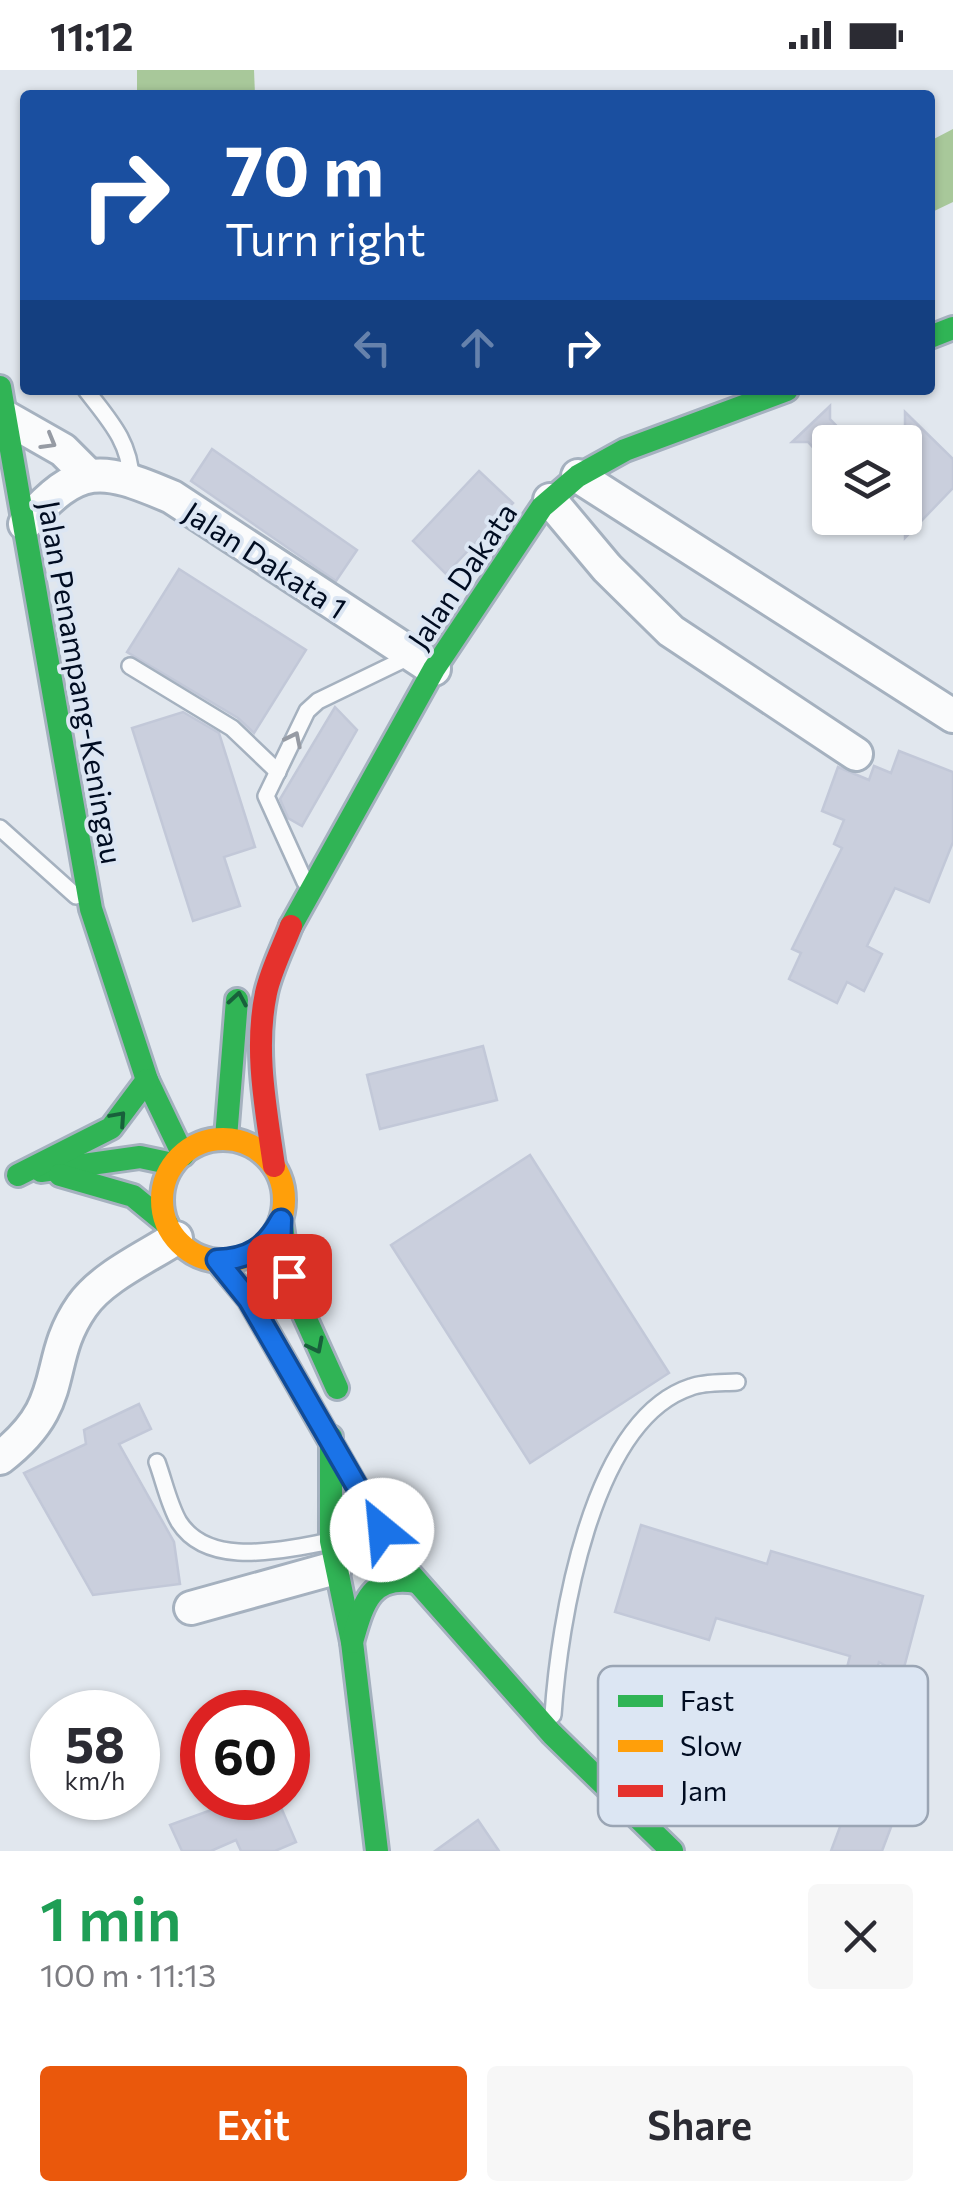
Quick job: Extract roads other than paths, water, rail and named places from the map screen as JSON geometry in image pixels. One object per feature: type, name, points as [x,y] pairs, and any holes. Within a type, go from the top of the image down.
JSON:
[{"type":"main road","name":"Jalan Dakata","points":[[274,1166],[263,1090],[261,1024],[267,988],[296,914],[424,662],[550,500],[578,476],[625,450],[774,395]]},
{"type":"main road","name":"Jalan Penampang-Keningau","points":[[3,402],[91,909],[114,986],[178,1160]]},
{"type":"main road","name":"Jalan Dakata","points":[[224,1138],[231,1042],[244,976],[296,914]]},
{"type":"main road","name":"Jalan Penampang-Keningau","points":[[114,986],[170,1072]]},
{"type":"main road","points":[[9,1178],[111,1128],[147,1080]]},
{"type":"main road","points":[[230,1096],[263,1090]]},
{"type":"main road","points":[[200,1116],[224,1138],[261,1152],[274,1166],[282,1182],[280,1250],[307,1328],[350,1414]]},
{"type":"main road","points":[[172,1231],[163,1194],[178,1160],[207,1140],[224,1138]]},
{"type":"main road","points":[[9,1178],[125,1158],[178,1160]]},
{"type":"main road","points":[[9,1178],[60,1175],[133,1196],[202,1257],[217,1260],[238,1260],[256,1252],[281,1220]]},
{"type":"main road","points":[[217,1260],[249,1300],[332,1437],[398,1560],[518,1698],[598,1779]]},
{"type":"main road","points":[[332,1437],[333,1554],[352,1642],[377,1851]]},
{"type":"main road","points":[[352,1642],[367,1465]]},
{"type":"main road","points":[[428,1558],[518,1698]]},
{"type":"main road","points":[[352,1642],[369,1592],[377,1584],[389,1578],[416,1582]]},
{"type":"main road","points":[[646,1826],[672,1851]]},
{"type":"street","points":[[3,402],[87,474],[52,494],[25,524]]},
{"type":"street","name":"Jalan Dakata 1","points":[[87,474],[130,480],[172,498],[424,662]]},
{"type":"street","points":[[578,476],[953,716]]},
{"type":"street","points":[[550,500],[606,568],[671,630],[856,754]]},
{"type":"street","points":[[0,1458],[41,1418],[71,1330],[90,1296],[172,1231]]},
{"type":"street","points":[[191,1608],[333,1554]]},
{"type":"lane","points":[[90,395],[122,437],[130,457],[130,480]]},
{"type":"lane","points":[[309,890],[268,809],[266,796],[307,711],[318,701],[424,662]]},
{"type":"lane","points":[[130,666],[232,728],[278,772]]},
{"type":"lane","points":[[0,828],[91,909]]},
{"type":"lane","points":[[552,1734],[556,1668],[576,1567],[616,1457],[639,1424],[666,1400],[692,1386],[737,1382]]},
{"type":"lane","points":[[157,1462],[180,1524],[211,1547],[255,1553],[333,1554]]}]
